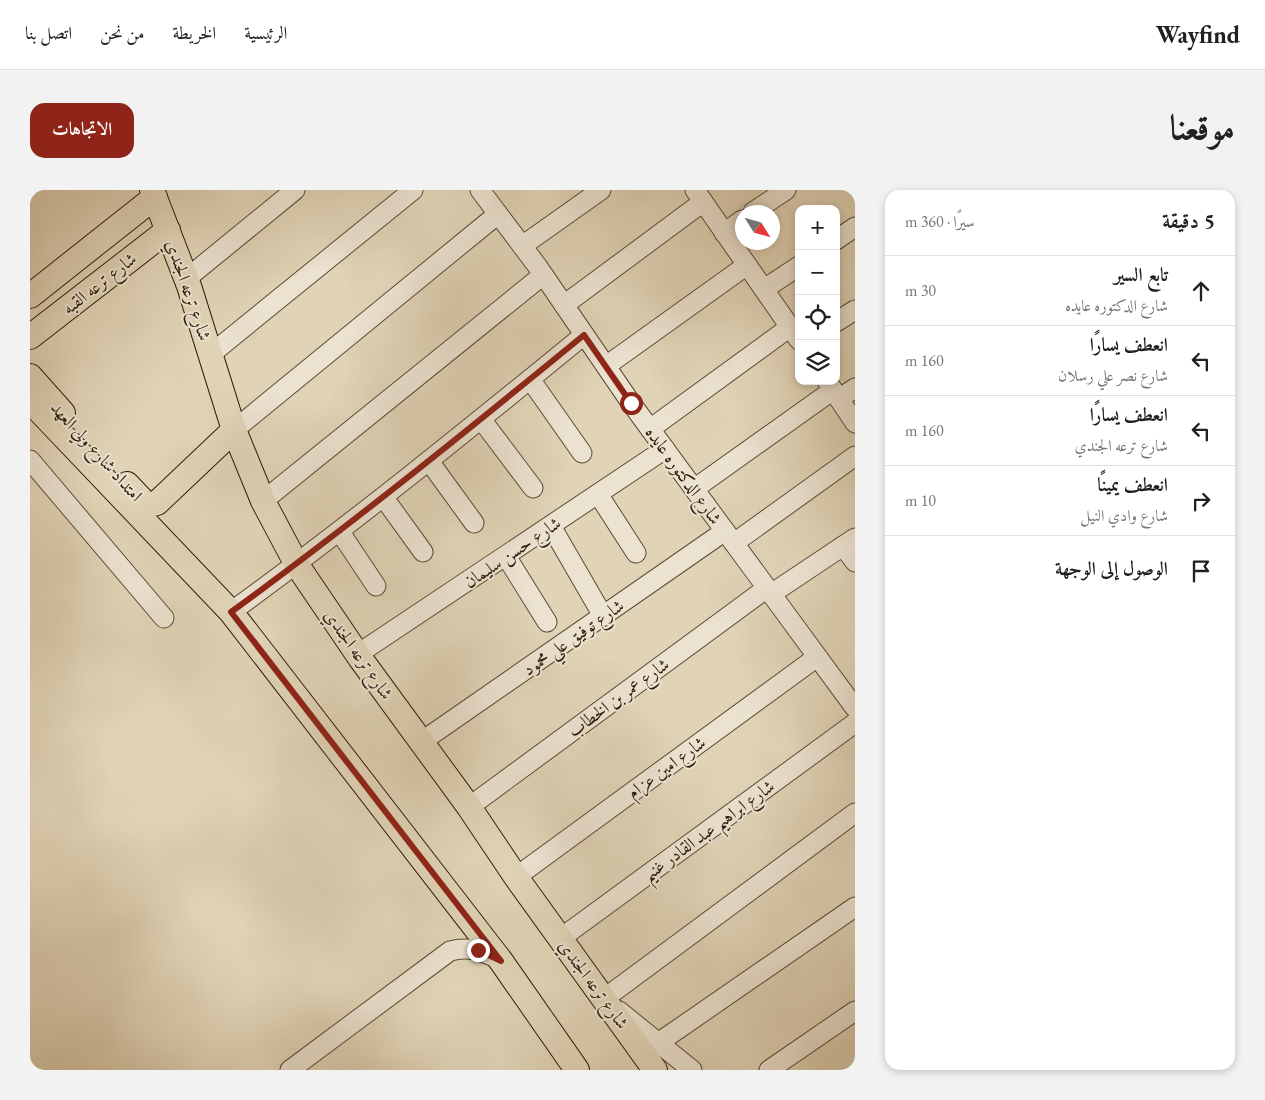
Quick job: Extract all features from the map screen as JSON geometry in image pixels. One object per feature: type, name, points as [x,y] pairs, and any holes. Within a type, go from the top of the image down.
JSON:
[{"type":"main road","name":"شارع ترعه الجندي","points":[[153,194],[186,279],[234,430],[263,501],[297,564],[358,654],[469,807],[516,877],[656,1070]]},
{"type":"main road","name":"شارع ترعه القبه","points":[[30,296],[153,194]]},
{"type":"main road","name":"شارع ترعه القبه","points":[[30,337],[168,230]]},
{"type":"main road","name":"امتداد شارع ولي العهد","points":[[30,376],[143,502],[146,512],[234,430]]},
{"type":"main road","points":[[30,401],[146,512],[231,612],[501,961],[577,1070]]},
{"type":"street","points":[[186,279],[295,190]]},
{"type":"street","points":[[211,354],[413,190]]},
{"type":"street","points":[[522,246],[601,190]]},
{"type":"street","points":[[764,205],[786,190]]},
{"type":"street","name":"شارع الدكتوره عايده","points":[[488,193],[498,214],[543,275],[650,429],[855,708]]},
{"type":"street","points":[[564,305],[699,196],[794,333],[650,429]]},
{"type":"street","points":[[234,430],[498,214]]},
{"type":"street","points":[[724,233],[735,225]]},
{"type":"street","points":[[840,237],[855,227]]},
{"type":"street","points":[[606,366],[747,265]]},
{"type":"street","points":[[764,290],[795,269]]},
{"type":"street","points":[[263,501],[543,275]]},
{"type":"street","points":[[840,319],[855,310]]},
{"type":"street","points":[[231,612],[384,498],[584,335]]},
{"type":"street","points":[[530,379],[582,453]]},
{"type":"street","points":[[694,489],[833,390],[855,388]]},
{"type":"street","points":[[833,390],[855,423]]},
{"type":"street","points":[[481,419],[533,488]]},
{"type":"street","name":"شارع حسن سليمان","points":[[358,654],[665,450]]},
{"type":"street","name":"شارع توفيق علي محمود","points":[[421,742],[603,616],[855,456]]},
{"type":"street","points":[[30,460],[164,618]]},
{"type":"street","points":[[429,461],[474,523]]},
{"type":"street","points":[[598,494],[636,553]]},
{"type":"street","points":[[384,498],[423,552]]},
{"type":"street","points":[[551,526],[603,616]]},
{"type":"street","points":[[340,532],[376,586]]},
{"type":"street","points":[[849,542],[855,562]]},
{"type":"street","name":"شارع عمر بن الخطاب","points":[[469,807],[769,591],[849,542]]},
{"type":"street","points":[[506,556],[547,622]]},
{"type":"street","name":"شارع امين عزام","points":[[516,877],[817,657]]},
{"type":"street","name":"شارع ابراهيم عبد القادر غنيم","points":[[561,938],[855,723]]},
{"type":"street","points":[[692,1070],[606,1000],[855,813]]},
{"type":"street","points":[[658,1042],[855,906]]},
{"type":"street","points":[[290,1070],[450,951],[459,949],[478,950],[501,961]]},
{"type":"street","points":[[769,1070],[855,1011]]},
{"type":"route","points":[[478,950],[501,961],[231,612],[384,498],[584,335],[631,403]]}]
